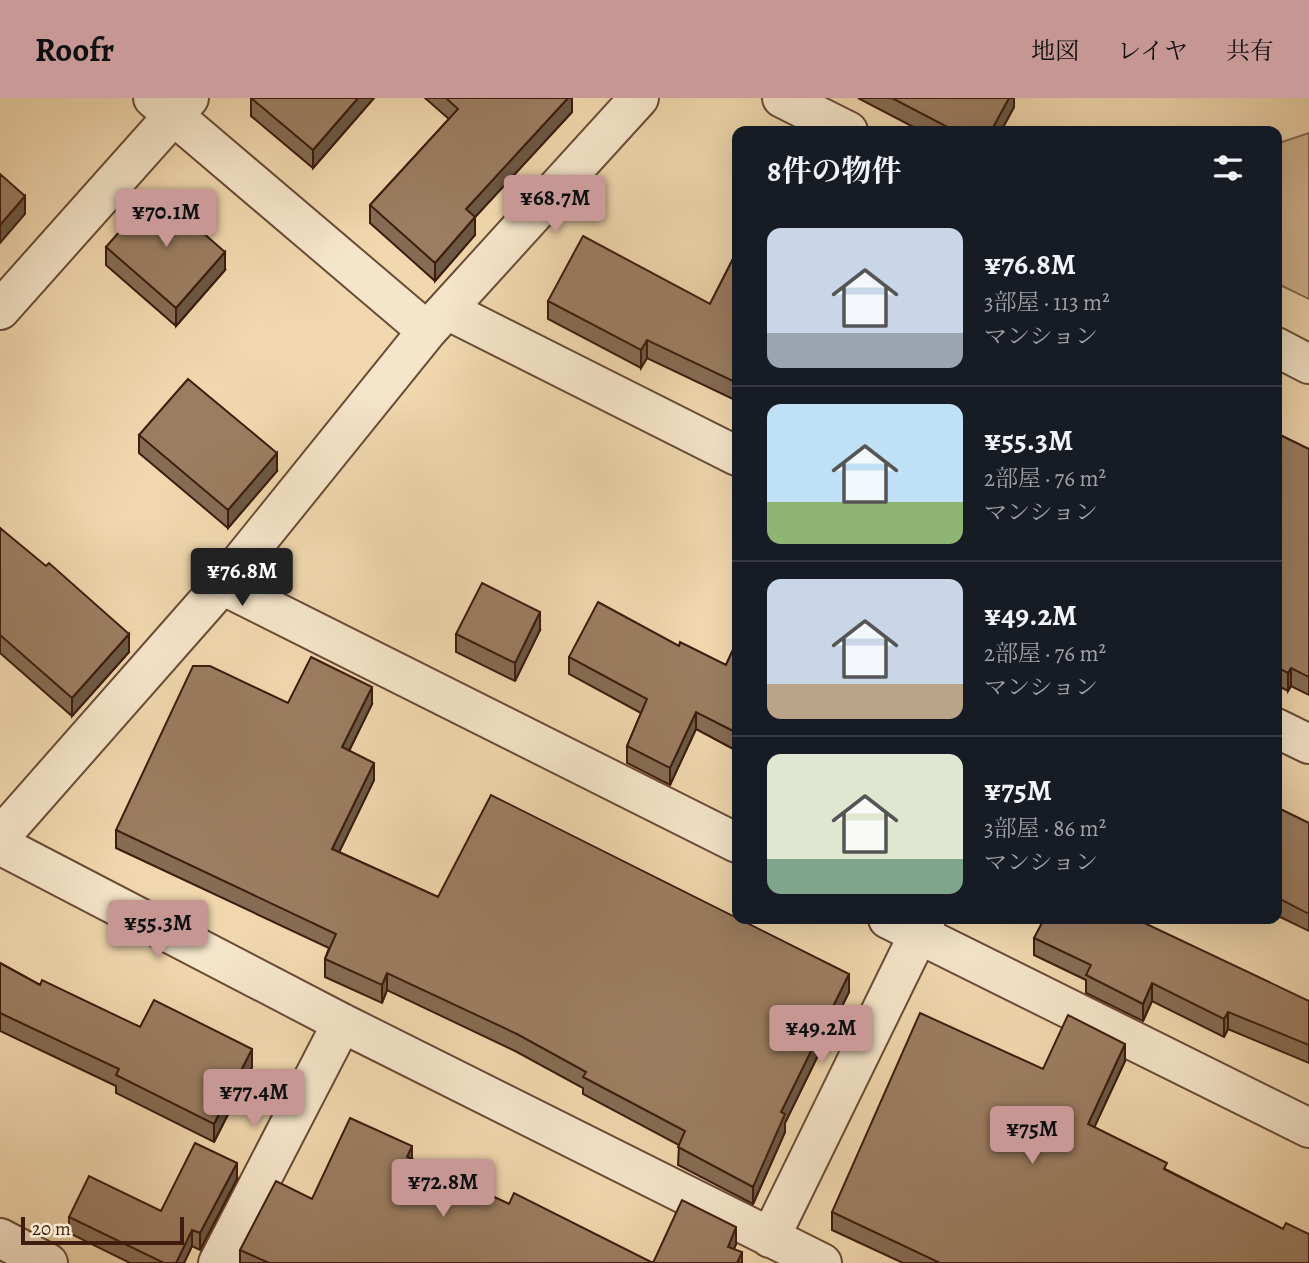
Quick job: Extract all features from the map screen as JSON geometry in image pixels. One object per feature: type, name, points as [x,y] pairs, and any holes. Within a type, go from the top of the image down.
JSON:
[{"type":"street","points":[[0,837],[222,585],[437,320],[639,98]]},
{"type":"street","points":[[782,98],[838,126]]},
{"type":"street","points":[[0,310],[172,104],[437,320],[732,454]]},
{"type":"street","points":[[1282,350],[1309,364]]},
{"type":"street","points":[[222,585],[732,840]]},
{"type":"street","points":[[1282,731],[1309,744]]},
{"type":"street","points":[[0,845],[342,1023],[822,1263]]},
{"type":"street","points":[[770,1238],[911,924],[1309,1128]]},
{"type":"street","points":[[218,1263],[342,1023]]},
{"type":"street","points":[[0,1238],[48,1263]]},
{"type":"shaded area","points":[[1309,133],[1309,299],[1282,286],[1282,142]]},
{"type":"building","points":[[251,98],[358,98],[313,150]]},
{"type":"building","points":[[446,98],[568,98],[466,209],[475,217],[435,263],[370,205],[458,109]]},
{"type":"building","points":[[892,98],[1009,98],[994,126],[945,126]]},
{"type":"building","points":[[0,174],[25,196],[0,225]]},
{"type":"building","points":[[155,191],[225,252],[176,308],[106,247]]},
{"type":"building","points":[[583,236],[710,304],[732,261],[732,381],[647,340],[641,350],[548,301]]},
{"type":"building","points":[[188,379],[277,453],[228,510],[139,435]]},
{"type":"building","points":[[1282,436],[1309,449],[1309,677],[1291,668],[1288,673],[1282,670]]},
{"type":"building","points":[[0,528],[46,566],[49,563],[129,634],[72,698],[0,635]]},
{"type":"building","points":[[482,583],[540,612],[515,663],[456,634]]},
{"type":"building","points":[[598,602],[679,646],[680,642],[726,665],[732,652],[732,730],[696,712],[670,768],[627,746],[647,699],[569,657]]},
{"type":"building","points":[[311,657],[372,687],[342,747],[374,763],[332,849],[438,897],[491,795],[732,916],[732,924],[749,924],[849,974],[781,1112],[785,1114],[753,1187],[678,1147],[685,1131],[583,1077],[586,1072],[517,1034],[387,973],[382,985],[325,959],[336,934],[116,830],[193,666],[210,666],[288,703]]},
{"type":"building","points":[[1282,810],[1309,823],[1309,914],[1282,900]]},
{"type":"building","points":[[1041,924],[1147,924],[1309,1001],[1309,1045],[1228,1012],[1224,1019],[1152,983],[1143,1004],[1086,975],[1091,965],[1034,938]]},
{"type":"building","points":[[0,963],[40,985],[42,980],[140,1027],[154,1000],[252,1049],[214,1124],[116,1075],[119,1069],[0,1013]]},
{"type":"building","points":[[920,1013],[1043,1069],[1068,1015],[1125,1044],[1088,1124],[1167,1163],[1164,1169],[1283,1229],[1286,1223],[1309,1234],[1309,1263],[940,1263],[832,1212]]},
{"type":"building","points":[[350,1118],[412,1146],[407,1157],[509,1204],[514,1193],[653,1263],[269,1263],[240,1250],[276,1181],[312,1199]]},
{"type":"building","points":[[195,1143],[237,1163],[200,1233],[192,1230],[176,1263],[164,1263],[69,1217],[89,1176],[161,1211]]},
{"type":"building","points":[[682,1200],[736,1227],[728,1247],[742,1252],[737,1263],[653,1263]]}]
